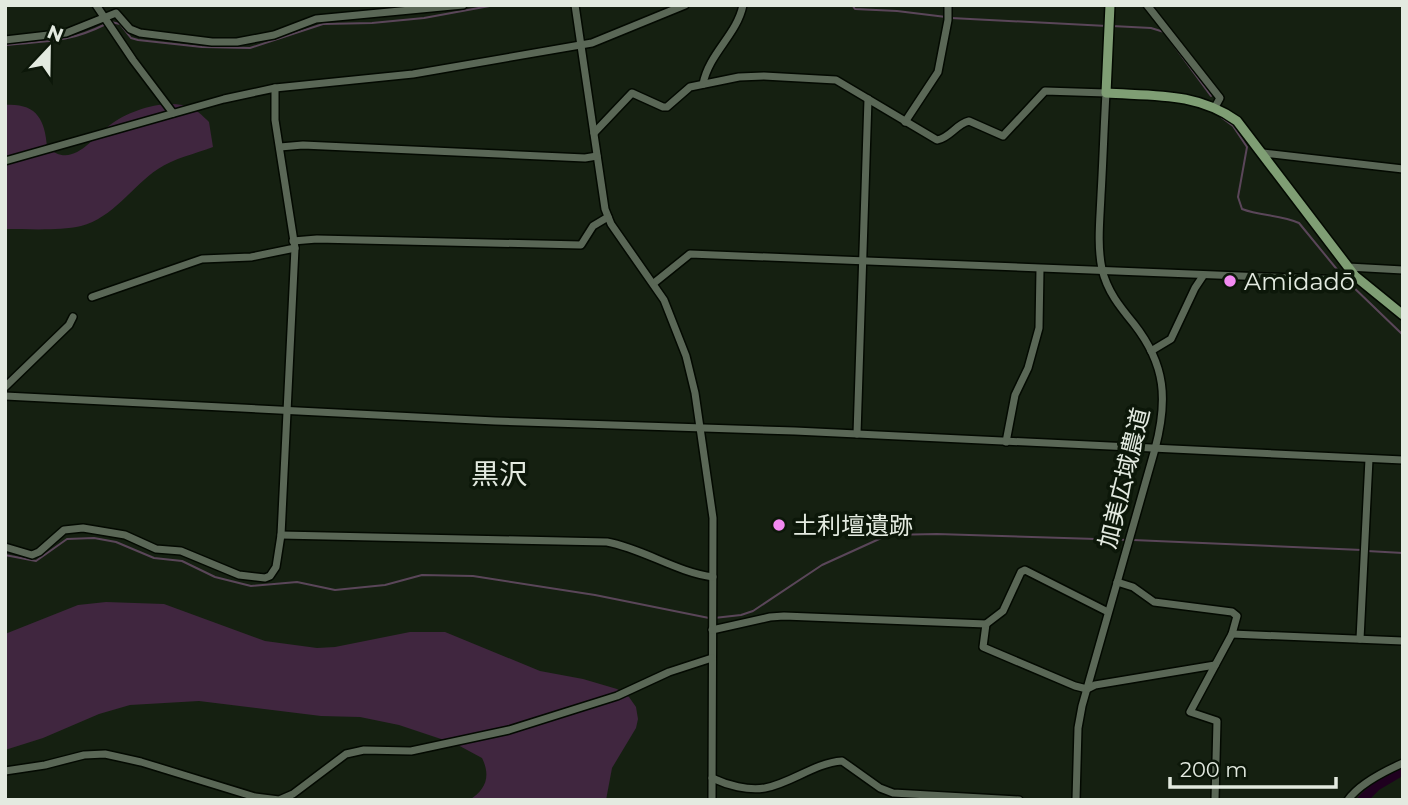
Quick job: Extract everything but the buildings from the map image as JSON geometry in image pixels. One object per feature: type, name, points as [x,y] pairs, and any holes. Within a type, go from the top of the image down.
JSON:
[{"type":"main road","points":[[1110,5],[1105,93],[1189,98],[1215,107],[1237,121],[1348,268],[1403,315]]},
{"type":"street","points":[[96,5],[173,113]]},
{"type":"street","points":[[5,40],[66,33],[108,21],[118,14],[130,29],[140,33],[237,43],[274,35],[316,19],[463,5]]},
{"type":"street","points":[[575,5],[608,217],[664,300],[685,356],[701,429],[713,518],[712,800]]},
{"type":"street","points":[[5,161],[224,99],[275,89],[404,75],[592,43],[685,5]]},
{"type":"street","points":[[703,83],[712,58],[737,22],[743,5]]},
{"type":"street","points":[[1147,5],[1220,98],[1215,107]]},
{"type":"street","points":[[905,122],[938,72],[948,8]]},
{"type":"street","points":[[594,134],[632,93],[667,107],[687,89],[703,83],[739,77],[836,80],[937,140],[944,139],[959,125],[969,121],[1003,136],[1042,92],[1105,93]]},
{"type":"street","points":[[5,547],[32,555],[64,530],[83,528],[125,535],[156,550],[181,551],[239,575],[261,579],[270,576],[276,567],[281,535],[294,245],[275,120],[275,89]]},
{"type":"street","name":"加美広域農道","points":[[1076,800],[1078,728],[1155,449],[1163,406],[1162,384],[1151,351],[1110,292],[1103,272],[1099,237],[1105,93]]},
{"type":"street","points":[[857,434],[869,99]]},
{"type":"street","points":[[280,147],[303,145],[585,158],[597,156]]},
{"type":"street","points":[[1262,153],[1403,169]]},
{"type":"street","points":[[92,297],[202,259],[251,257],[317,239],[581,245],[593,226],[608,217]]},
{"type":"street","points":[[654,282],[690,254],[1203,276],[1344,280],[1355,276]]},
{"type":"street","points":[[1348,268],[1403,270]]},
{"type":"street","points":[[1006,442],[1016,394],[1028,368],[1039,328],[1040,269]]},
{"type":"street","points":[[1151,351],[1171,340],[1203,276]]},
{"type":"street","points":[[5,387],[69,325],[73,317]]},
{"type":"street","points":[[5,396],[495,421],[857,434],[1403,460]]},
{"type":"street","points":[[1360,639],[1368,458]]},
{"type":"street","points":[[281,535],[607,542],[634,548],[700,575],[713,577]]},
{"type":"street","points":[[712,627],[784,616],[986,624],[998,618],[1021,572],[1026,570],[1108,612]]},
{"type":"street","points":[[1117,582],[1133,587],[1154,602],[1232,612],[1237,619],[1232,634],[1190,712],[1217,721],[1215,800]]},
{"type":"street","points":[[986,624],[984,647],[1075,686],[1087,688],[1215,665]]},
{"type":"street","points":[[1232,634],[1403,641]]},
{"type":"street","points":[[5,771],[84,755],[104,754],[141,762],[255,797],[279,800],[293,794],[346,754],[364,750],[411,751],[509,730],[617,696],[669,672],[712,657]]},
{"type":"street","points":[[712,778],[728,785],[761,789],[824,764],[842,761],[880,788],[892,793],[1019,800]]},
{"type":"street","points":[[1348,800],[1362,785],[1403,763]]},
{"type":"shaded area","points":[[172,104],[192,108],[209,122],[213,147],[164,165],[113,209],[92,222],[63,229],[5,229],[5,105],[24,107],[37,115],[44,128],[47,147],[65,155],[81,150],[127,114]]},
{"type":"shaded area","points":[[106,602],[164,604],[265,641],[317,648],[410,632],[445,632],[540,671],[617,689],[629,697],[636,707],[636,728],[612,768],[606,800],[469,800],[483,787],[485,765],[482,758],[456,744],[399,725],[360,717],[321,716],[199,701],[130,705],[5,750],[5,634],[78,605]]},
{"type":"waterway","points":[[111,22],[120,24],[131,38],[138,40],[202,47],[250,48],[323,24],[424,18],[495,5]]},
{"type":"waterway","points":[[852,5],[855,9],[946,17]]},
{"type":"waterway","points":[[951,18],[1107,26]]},
{"type":"waterway","points":[[5,45],[68,38],[106,24]]},
{"type":"waterway","points":[[1112,26],[1151,28],[1164,32],[1211,96]]},
{"type":"waterway","points":[[1221,117],[1233,126],[1247,147],[1238,197],[1242,209],[1299,223],[1344,278]]},
{"type":"waterway","points":[[1348,282],[1403,335]]},
{"type":"waterway","points":[[714,618],[753,611],[822,565],[888,535],[1128,540]]},
{"type":"waterway","points":[[5,555],[36,561],[67,539],[94,538],[116,542],[154,558],[182,561],[215,577],[251,586],[297,582],[335,590],[385,585],[422,575],[473,576],[595,595],[709,618]]},
{"type":"waterway","points":[[1133,540],[1362,550]]},
{"type":"waterway","points":[[1367,551],[1403,553]]},
{"type":"waterway","points":[[1362,800],[1376,786],[1403,770]]},
{"type":"place","name":"Amidadō","points":[[1230,281]]},
{"type":"place","name":"土利壇遺跡","points":[[779,525]]},
{"type":"district","name":"黒沢","points":[[499,474]]}]
